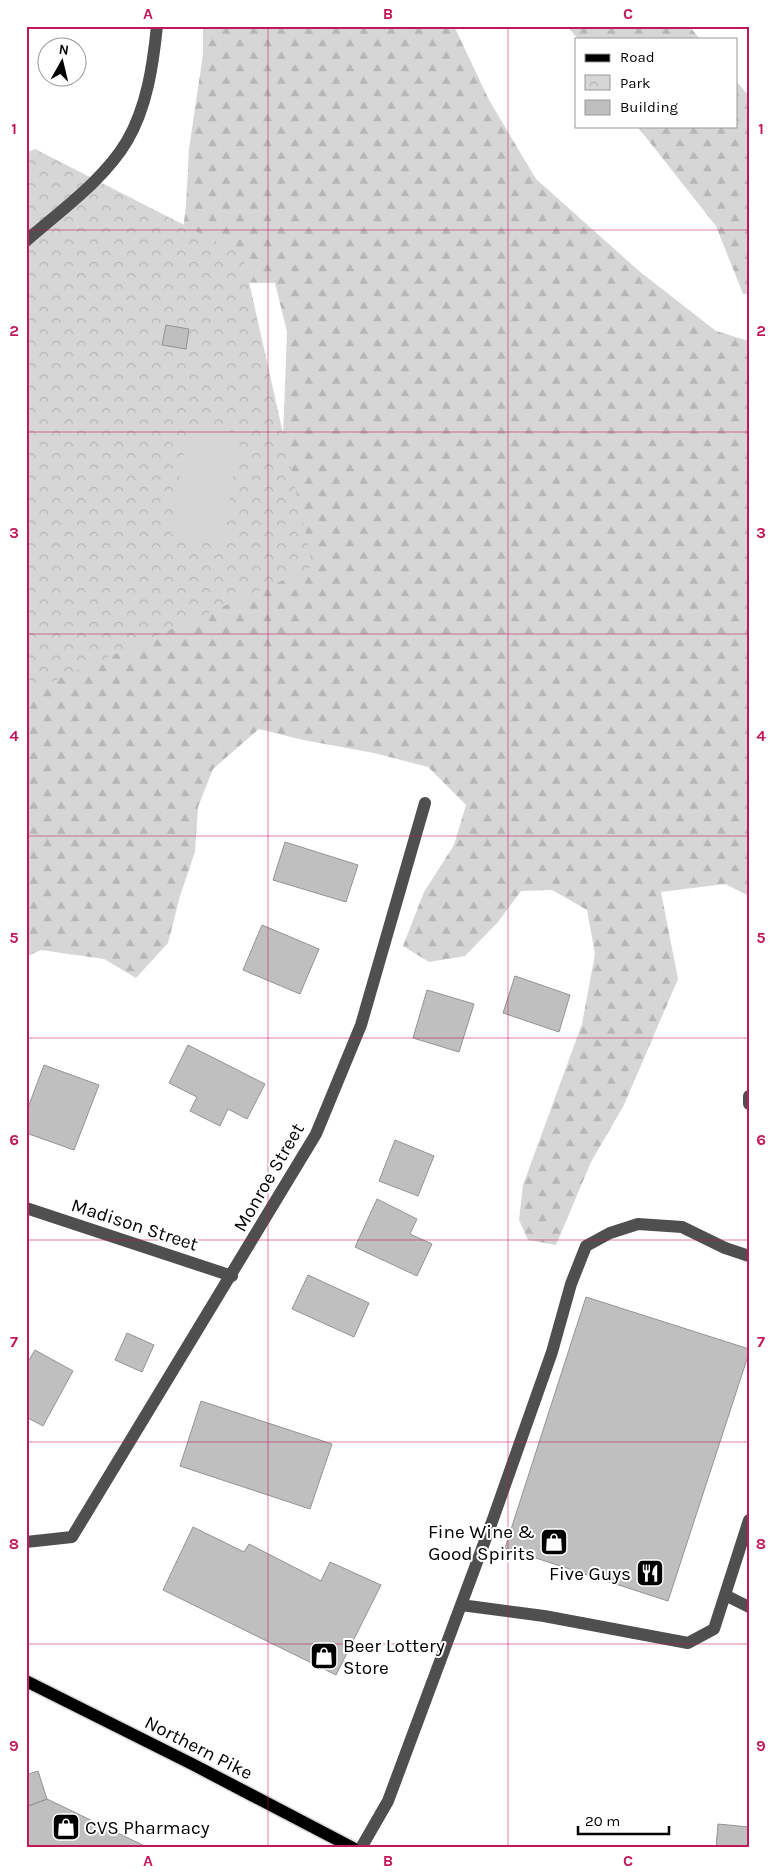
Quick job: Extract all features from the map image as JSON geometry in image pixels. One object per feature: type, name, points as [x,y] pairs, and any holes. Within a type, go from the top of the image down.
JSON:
[{"type":"main road","name":"Northern Pike","points":[[26,1681],[194,1765],[353,1848]]},
{"type":"street","points":[[26,241],[80,195],[106,169],[127,141],[140,111],[148,82],[157,26]]},
{"type":"street","name":"Monroe Street","points":[[26,1542],[72,1538],[232,1276],[316,1134],[361,1025],[425,803]]},
{"type":"street","points":[[749,1096],[749,1104]]},
{"type":"street","name":"Madison Street","points":[[26,1208],[232,1276]]},
{"type":"street","points":[[361,1848],[388,1802],[552,1352],[571,1284],[586,1246],[610,1233],[638,1224],[674,1226],[682,1227],[725,1248],[749,1256]]},
{"type":"street","points":[[461,1605],[544,1616],[688,1644],[714,1629],[749,1520]]},
{"type":"street","points":[[725,1595],[749,1607]]},
{"type":"green space","points":[[203,26],[454,26],[489,100],[536,179],[639,271],[716,331],[749,341],[749,896],[725,884],[661,892],[678,979],[624,1105],[591,1162],[556,1245],[528,1240],[519,1220],[523,1185],[582,1024],[595,954],[587,910],[552,890],[521,891],[498,922],[465,956],[429,962],[403,946],[424,892],[454,845],[466,805],[428,767],[374,753],[303,740],[259,729],[213,769],[198,807],[195,852],[180,896],[168,943],[136,978],[104,959],[41,950],[26,957],[26,651],[280,519],[287,332],[275,283],[213,282],[179,261],[186,206],[189,149],[203,54]]},
{"type":"green space","points":[[567,26],[689,26],[699,38],[577,38]]},
{"type":"green space","points":[[738,83],[749,96],[749,294],[743,294],[716,226],[639,128],[738,128]]},
{"type":"green space","points":[[35,149],[243,255],[313,567],[26,693],[26,153]]},
{"type":"green space","points":[[188,426],[240,433],[223,542],[171,534]]},
{"type":"building","points":[[166,325],[189,329],[186,349],[162,345]]},
{"type":"building","points":[[285,842],[358,865],[346,902],[273,880]]},
{"type":"building","points":[[262,925],[319,949],[300,994],[243,970]]},
{"type":"building","points":[[515,976],[570,995],[559,1032],[503,1013]]},
{"type":"building","points":[[427,990],[474,1004],[459,1052],[413,1038]]},
{"type":"building","points":[[188,1045],[265,1084],[247,1119],[228,1109],[220,1126],[190,1111],[197,1097],[169,1083]]},
{"type":"building","points":[[44,1065],[99,1085],[74,1150],[26,1133],[26,1113]]},
{"type":"building","points":[[395,1140],[434,1156],[418,1196],[379,1181]]},
{"type":"building","points":[[377,1199],[417,1219],[410,1234],[432,1244],[417,1276],[355,1247]]},
{"type":"building","points":[[308,1275],[369,1303],[354,1337],[292,1309]]},
{"type":"building","points":[[586,1297],[749,1349],[668,1601],[505,1548]]},
{"type":"building","points":[[127,1333],[154,1345],[142,1372],[115,1360]]},
{"type":"building","points":[[35,1350],[73,1371],[43,1426],[26,1417],[26,1365]]},
{"type":"building","points":[[201,1401],[332,1444],[310,1509],[180,1466]]},
{"type":"building","points":[[193,1527],[244,1552],[249,1544],[321,1581],[330,1562],[381,1585],[336,1675],[163,1590]]},
{"type":"building","points":[[38,1771],[47,1799],[26,1807],[26,1775]]},
{"type":"building","name":"CVS Pharmacy","points":[[47,1799],[149,1848],[26,1848],[26,1807]]},
{"type":"building","points":[[718,1824],[749,1827],[749,1848],[716,1848]]},
{"type":"place","name":"Fine Wine & Good Spirits","points":[[554,1542]]},
{"type":"place","name":"Five Guys","points":[[650,1573]]},
{"type":"place","name":"Beer Lottery Store","points":[[324,1656]]},
{"type":"place","name":"CVS Pharmacy","points":[[66,1827]]}]
